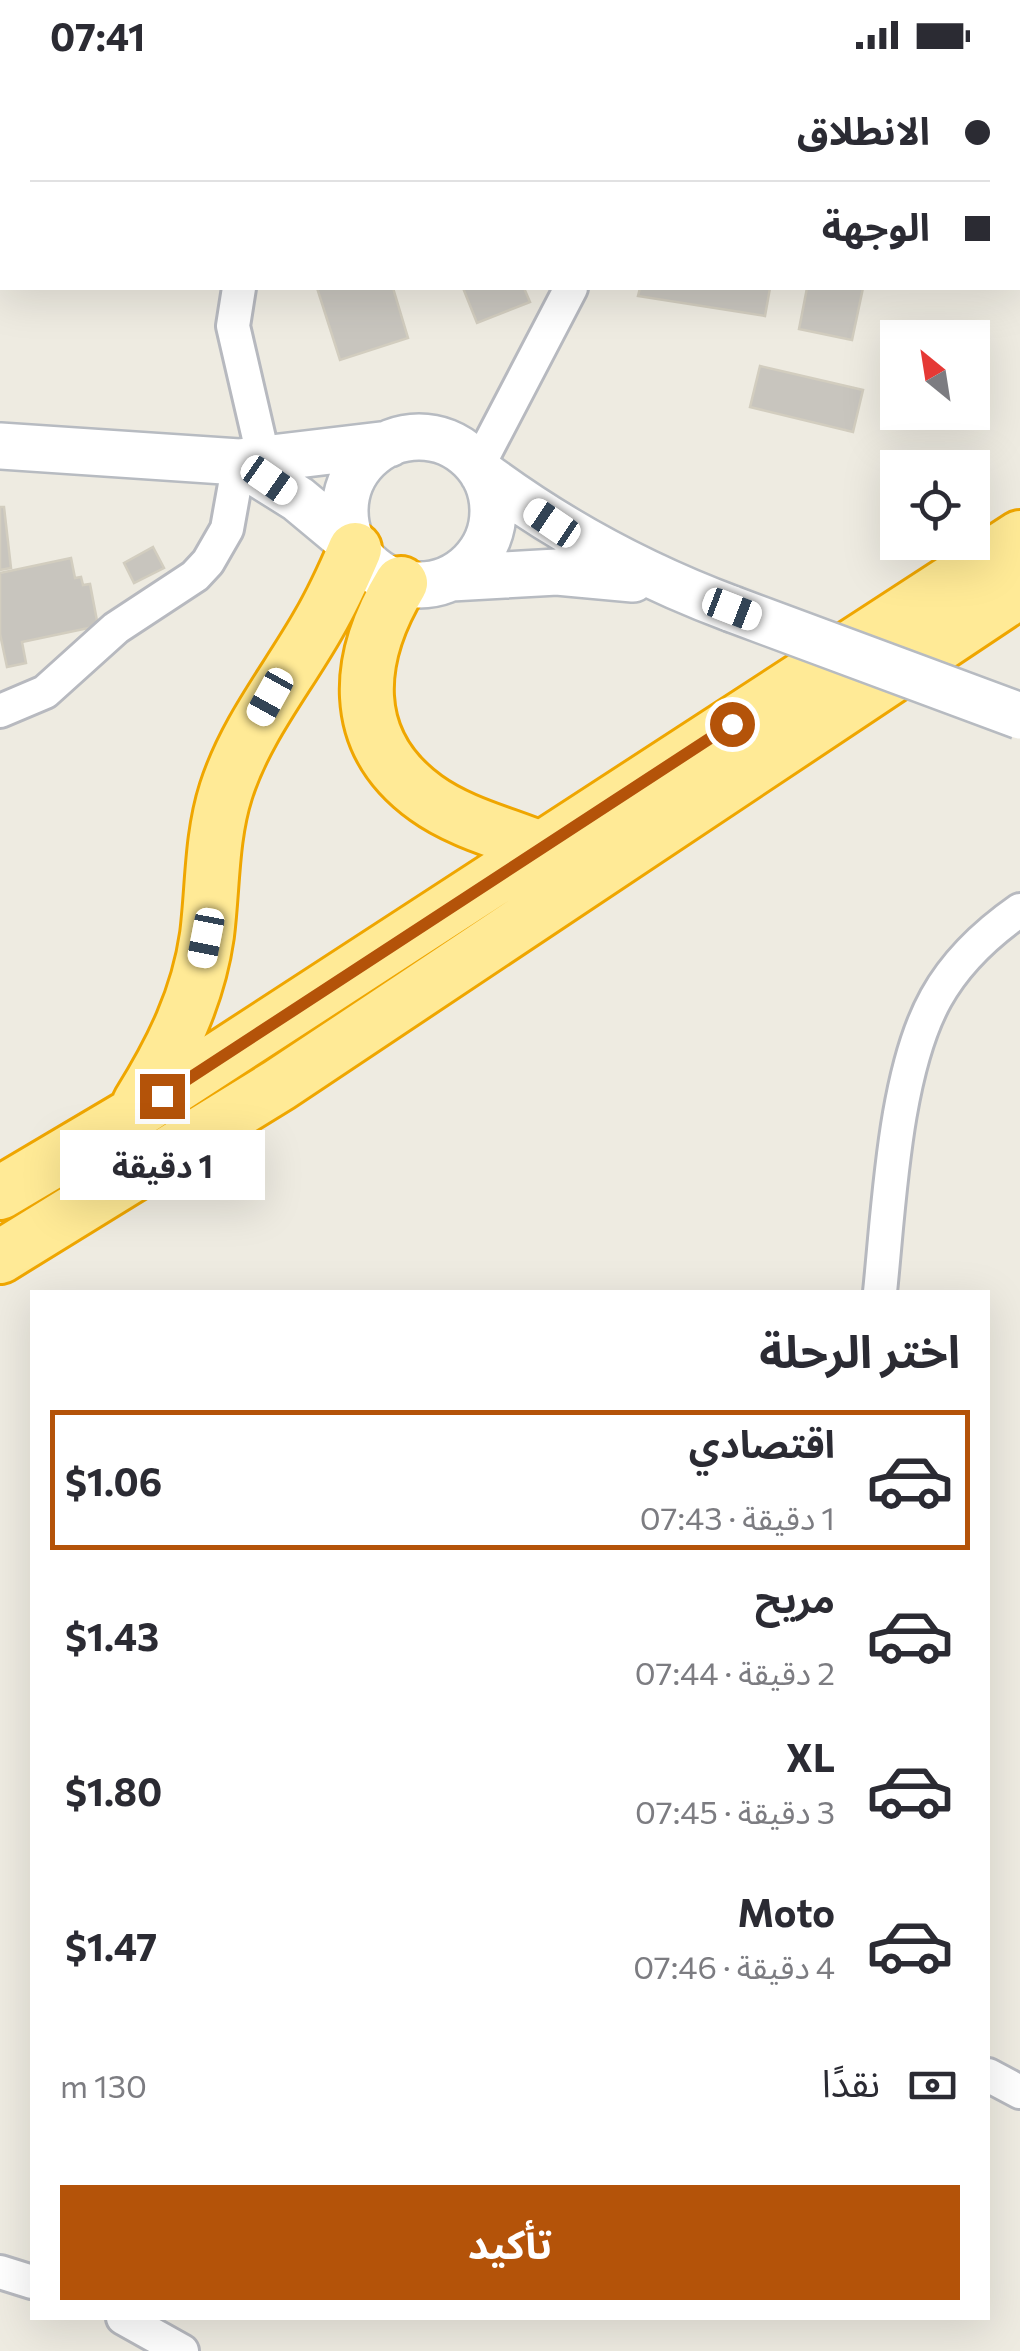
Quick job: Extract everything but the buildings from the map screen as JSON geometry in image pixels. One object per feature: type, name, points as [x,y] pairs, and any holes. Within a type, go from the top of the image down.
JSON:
[{"type":"highway","points":[[0,1193],[130,1116],[1020,537]]},
{"type":"highway","points":[[130,1116],[170,1054],[198,977],[217,829],[237,760],[270,697],[318,626],[354,547]]},
{"type":"highway","points":[[426,580],[374,634],[367,660],[369,713],[378,738],[407,782],[428,799],[450,812],[540,848]]},
{"type":"highway","points":[[0,1257],[279,1085],[1020,590]]},
{"type":"main road","points":[[0,446],[251,461],[389,444],[408,438],[447,442],[576,538],[663,584],[1020,716]]},
{"type":"main road","points":[[354,547],[346,528],[346,494],[362,464],[389,444]]},
{"type":"main road","points":[[251,461],[383,576],[426,580],[557,572],[663,584]]},
{"type":"main road","points":[[426,580],[478,556],[492,524],[493,507],[481,470]]},
{"type":"street","points":[[0,711],[45,692],[116,628],[194,576],[208,562],[226,529],[251,461],[233,326],[238,290]]},
{"type":"street","points":[[481,470],[570,290]]},
{"type":"street","points":[[880,1290],[898,1136],[912,1061],[924,1025],[952,974],[992,930],[1020,910]]},
{"type":"street","points":[[990,2076],[1020,2092]]},
{"type":"street","points":[[0,2272],[30,2281]]},
{"type":"street","points":[[127,2320],[182,2351]]},
{"type":"route","points":[[162,1096],[732,724]]}]
